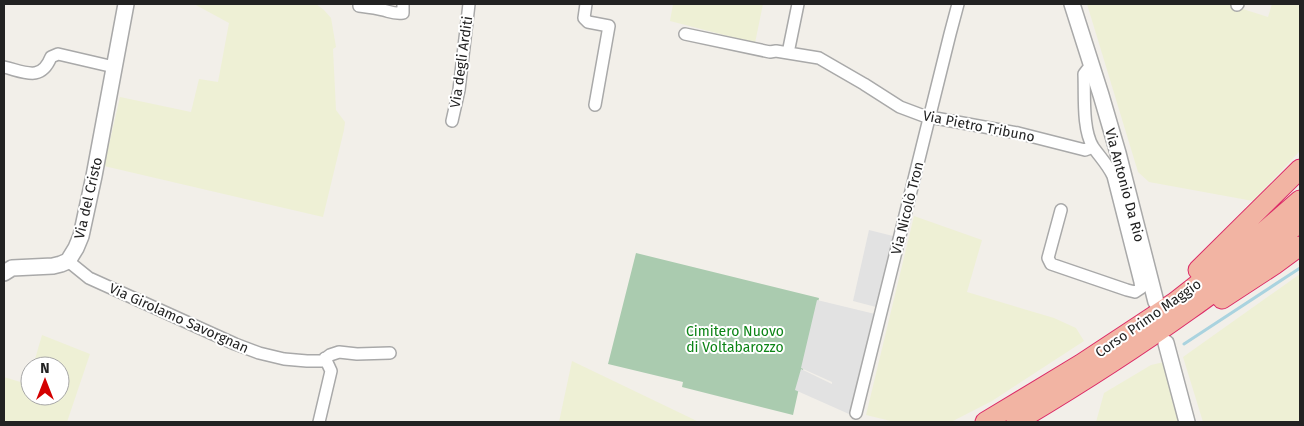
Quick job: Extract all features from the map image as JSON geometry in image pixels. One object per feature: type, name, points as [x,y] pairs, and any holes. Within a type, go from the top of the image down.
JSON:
[{"type":"highway","points":[[1087,370],[1127,328],[1175,292],[1300,169]]},
{"type":"highway","name":"Corso Primo Maggio","points":[[1016,422],[1175,302],[1254,240],[1300,200]]},
{"type":"highway","name":"Corso Primo Maggio","points":[[985,422],[1087,370],[1190,310],[1300,222]]},
{"type":"highway","points":[[1087,370],[1158,341],[1300,246]]},
{"type":"street","name":"Via del Cristo","points":[[68,261],[81,236],[126,4]]},
{"type":"street","points":[[359,6],[398,14],[403,13],[403,4]]},
{"type":"street","name":"Via degli Arditi","points":[[452,121],[459,90],[469,4]]},
{"type":"street","points":[[788,53],[798,4]]},
{"type":"street","name":"Via Nicolò Tron","points":[[856,413],[958,4]]},
{"type":"street","name":"Via Antonio Da Rio","points":[[1072,4],[1118,153],[1156,302]]},
{"type":"street","points":[[586,6],[584,18],[588,22],[609,26],[595,105]]},
{"type":"street","name":"Via Pietro Tribuno","points":[[685,34],[770,52],[776,51],[819,58],[908,112],[1018,133],[1085,150],[1093,147]]},
{"type":"street","points":[[4,67],[34,74],[42,72],[52,57],[58,54],[114,67]]},
{"type":"street","name":"Via Antonio Da Rio","points":[[1061,210],[1048,258],[1051,264],[1127,290],[1135,292],[1141,288],[1113,176],[1089,138],[1084,74],[1087,70],[1093,68]]},
{"type":"street","points":[[4,273],[12,268],[53,266],[68,261]]},
{"type":"street","name":"Via Girolamo Savorgnan","points":[[68,261],[89,278],[234,344],[259,353],[284,360],[307,361],[322,361],[340,352],[357,354],[390,353]]},
{"type":"street","points":[[1166,343],[1188,422]]},
{"type":"street","points":[[319,422],[330,371],[325,358]]},
{"type":"green space","points":[[194,4],[316,4],[331,18],[336,47],[333,49],[336,110],[345,122],[323,217],[104,166],[120,97],[191,112],[199,79],[218,82],[229,23]]},
{"type":"green space","points":[[673,4],[763,4],[755,43],[670,21]]},
{"type":"green space","points":[[1087,4],[1227,4],[1268,17],[1272,4],[1300,4],[1300,151],[1253,201],[1149,182],[1138,172]]},
{"type":"green space","points":[[914,216],[982,240],[967,292],[1054,318],[1076,328],[1084,341],[992,401],[951,422],[895,422],[866,415]]},
{"type":"green space","name":"Cimitero Nuovo di Voltabarozzo","points":[[636,253],[819,298],[793,415],[682,387],[683,382],[608,364]]},
{"type":"green space","points":[[1300,274],[1300,422],[1203,422],[1183,357]]},
{"type":"green space","points":[[42,335],[90,354],[67,422],[4,422],[4,377],[20,382],[20,406],[70,406],[70,356],[36,356]]},
{"type":"green space","points":[[572,361],[699,422],[559,422]]},
{"type":"green space","points":[[1164,362],[1180,422],[1096,422],[1104,393],[1151,365]]},
{"type":"shaded area","points":[[869,230],[893,236],[876,307],[853,301]]},
{"type":"shaded area","points":[[817,300],[875,314],[849,414],[795,390],[801,369],[832,384],[832,382],[801,368]]},
{"type":"waterway","points":[[1184,344],[1300,268]]}]
